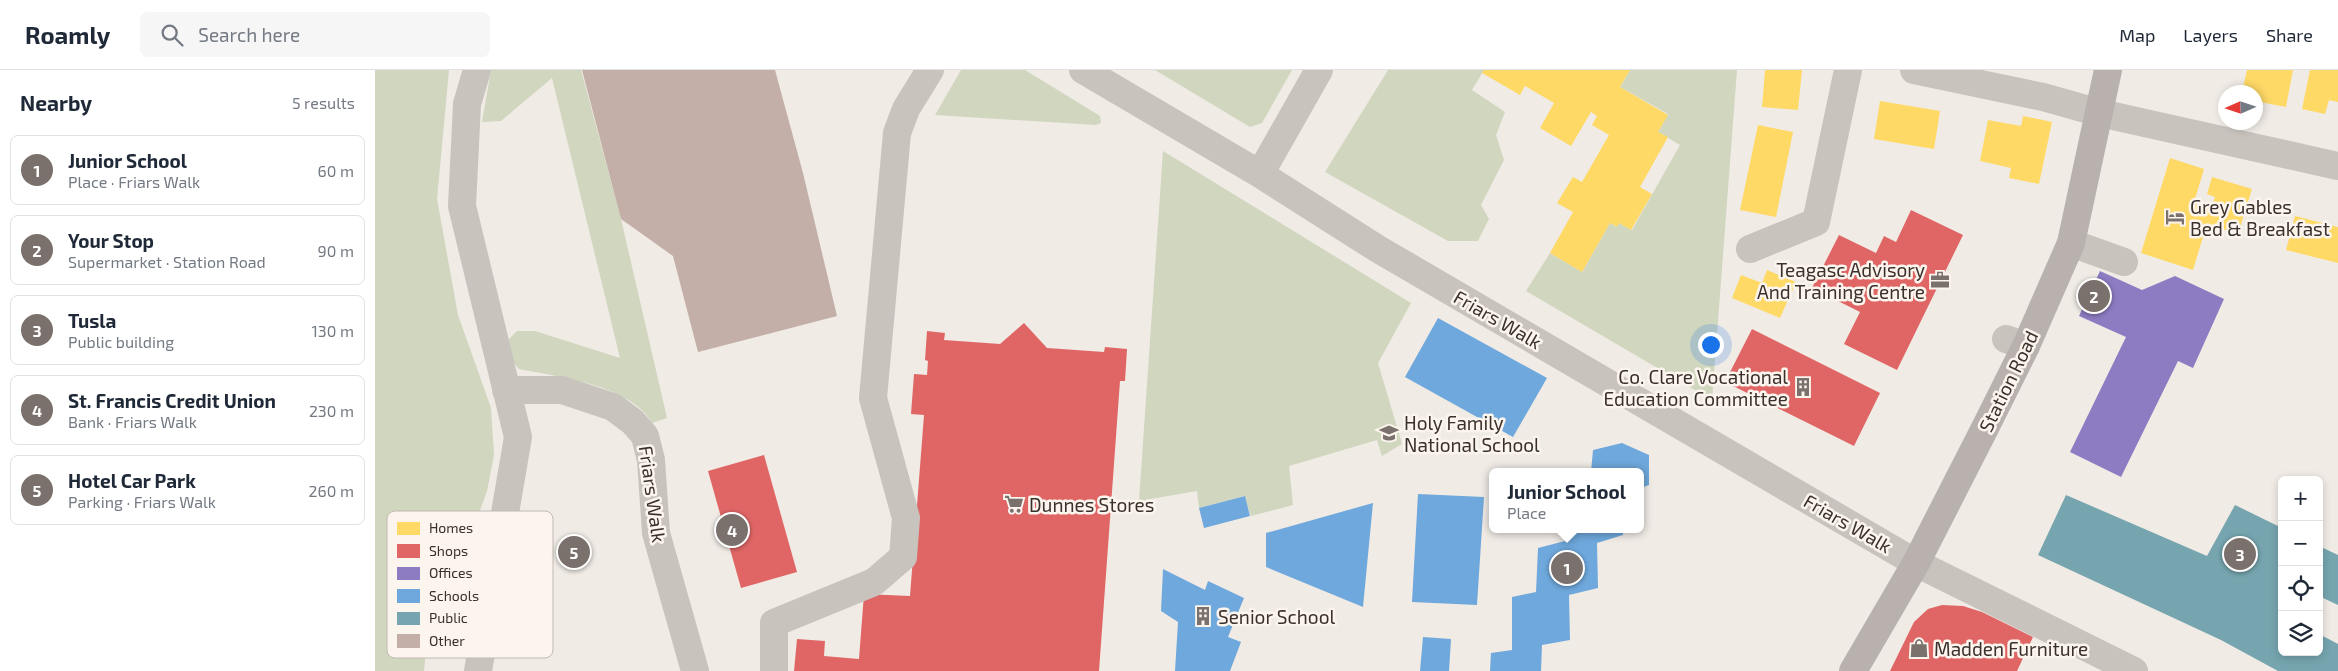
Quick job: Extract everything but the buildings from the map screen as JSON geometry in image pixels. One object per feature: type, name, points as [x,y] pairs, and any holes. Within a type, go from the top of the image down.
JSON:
[{"type":"main road","name":"Station Road","points":[[1853,671],[1916,563],[2016,342],[2071,243],[2108,70]]},
{"type":"street","points":[[477,70],[467,104],[462,206],[518,437],[505,511]]},
{"type":"street","points":[[774,671],[774,623],[874,582],[903,557],[906,518],[873,398],[897,133],[906,109],[930,70]]},
{"type":"street","name":"Friars Walk","points":[[1083,70],[1260,174],[1378,249],[1916,563],[2134,671]]},
{"type":"street","points":[[1260,174],[1319,70]]},
{"type":"street","points":[[1750,249],[1816,222],[1848,70]]},
{"type":"street","points":[[1914,70],[2043,97],[2100,113],[2338,166]]},
{"type":"street","points":[[2071,243],[2124,262]]},
{"type":"street","name":"Friars Walk","points":[[506,390],[562,390],[613,407],[633,422],[645,436],[651,460],[656,533],[695,671]]},
{"type":"street","points":[[478,671],[480,658]]},
{"type":"green space","points":[[375,70],[449,70],[437,199],[458,315],[491,408],[494,455],[487,491],[480,511],[387,511],[387,658],[425,658],[424,671],[375,671]]},
{"type":"green space","points":[[491,70],[581,70],[621,219],[667,418],[652,423],[642,410],[611,391],[573,380],[519,369],[512,361],[505,343],[517,331],[535,331],[620,358],[552,78],[501,121],[482,122]]},
{"type":"green space","points":[[961,70],[1025,70],[1100,116],[1101,123],[1096,125],[935,115]]},
{"type":"green space","points":[[1155,70],[1292,70],[1262,123],[1250,127]]},
{"type":"green space","points":[[1388,70],[1484,70],[1472,90],[1505,112],[1496,135],[1504,160],[1481,205],[1489,219],[1478,241],[1448,241],[1325,172]]},
{"type":"green space","points":[[1630,70],[1737,70],[1712,400],[1526,291],[1550,253],[1582,272],[1610,223],[1616,227],[1619,223],[1632,230],[1680,145],[1658,132],[1668,114],[1620,87]]},
{"type":"green space","points":[[1163,151],[1411,303],[1378,363],[1402,444],[1382,456],[1377,440],[1289,466],[1293,505],[1251,516],[1244,496],[1199,508],[1197,491],[1139,501]]},
{"type":"place","name":"Grey Gables Bed & Breakfast","points":[[2175,217]]},
{"type":"place","name":"Teagasc Advisory And Training Centre","points":[[1940,280]]},
{"type":"place","name":"Your Stop","points":[[2094,296]]},
{"type":"place","name":"Co. Clare Vocational Education Committee","points":[[1803,387]]},
{"type":"place","name":"Holy Family National School","points":[[1389,433]]},
{"type":"place","name":"Dunnes Stores","points":[[1014,504]]},
{"type":"place","name":"St. Francis Credit Union","points":[[732,530]]},
{"type":"place","name":"Hotel Car Park","points":[[574,552]]},
{"type":"place","name":"Tusla","points":[[2240,554]]},
{"type":"place","name":"Junior School","points":[[1567,568]]},
{"type":"place","name":"Senior School","points":[[1203,616]]},
{"type":"place","name":"Madden Furniture","points":[[1919,648]]}]
